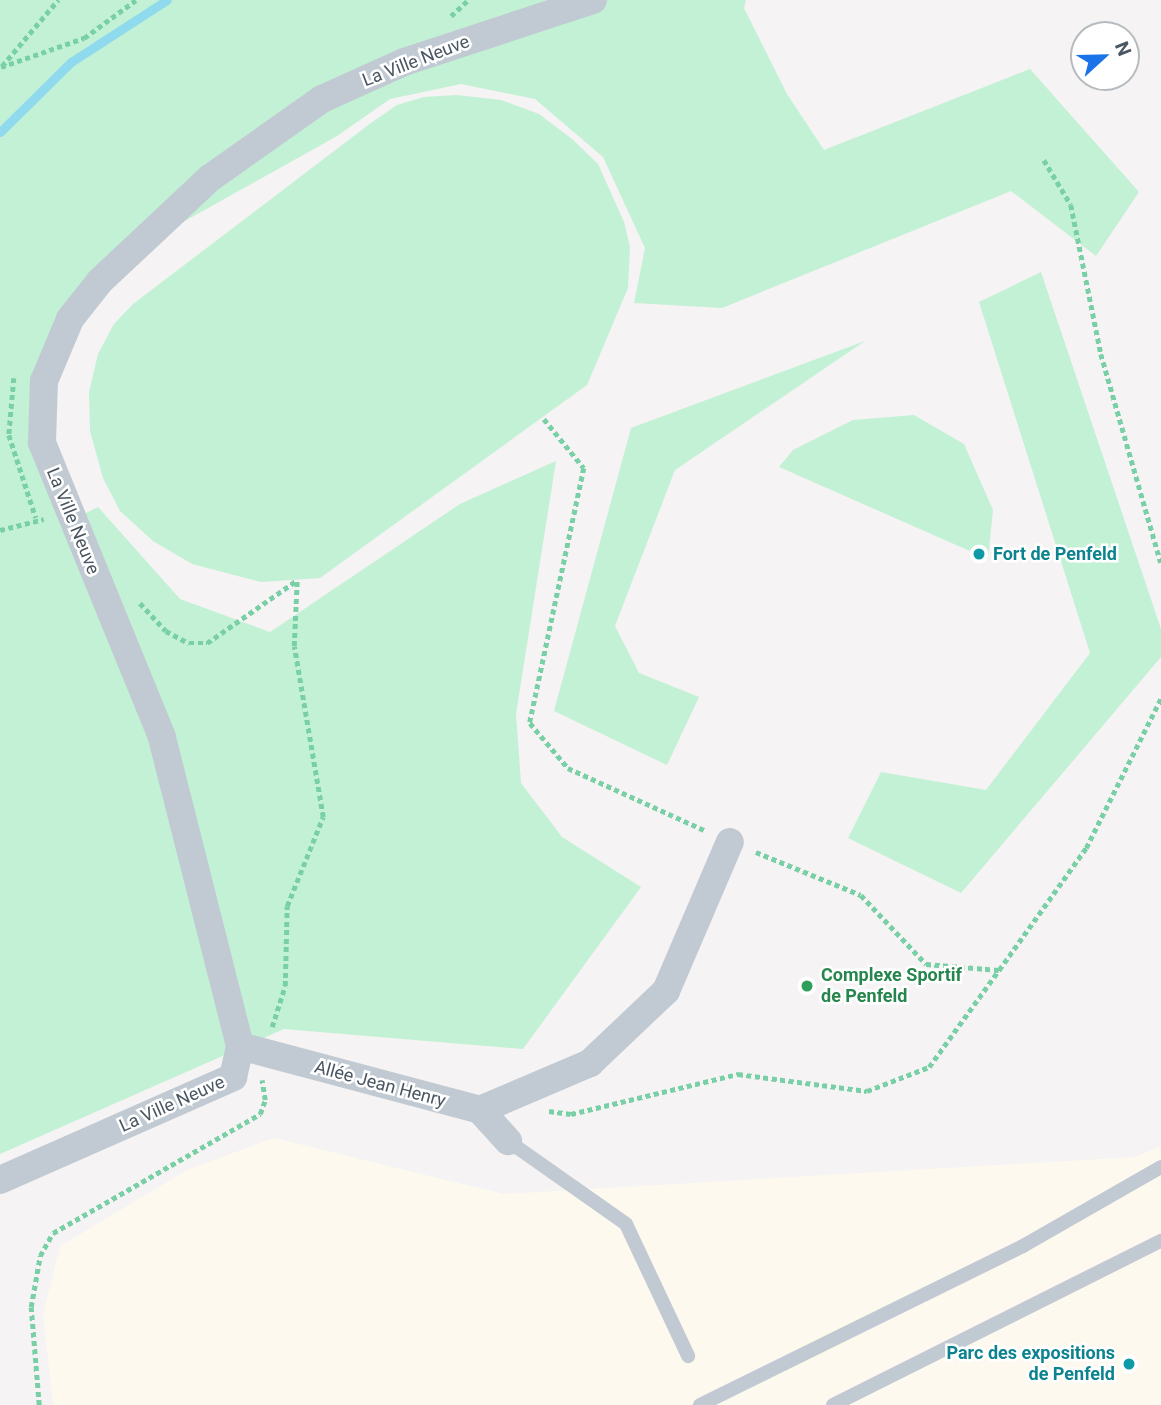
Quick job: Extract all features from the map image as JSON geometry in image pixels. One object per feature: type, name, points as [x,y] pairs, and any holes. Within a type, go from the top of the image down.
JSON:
[{"type":"street","name":"La Ville Neuve","points":[[2,1181],[233,1077],[252,1049],[162,737],[71,521],[42,443],[44,381],[70,319],[100,281],[210,178],[322,99],[404,62],[593,0]]},
{"type":"street","points":[[508,1141],[490,1108],[590,1063],[666,990],[730,842]]},
{"type":"street","name":"Allée Jean Henry","points":[[252,1049],[490,1108]]},
{"type":"lane","points":[[508,1141],[626,1224],[688,1356]]},
{"type":"lane","points":[[700,1405],[1023,1246],[1161,1167]]},
{"type":"lane","points":[[833,1405],[1161,1241]]},
{"type":"path","points":[[0,67],[58,0]]},
{"type":"path","points":[[0,67],[84,38],[136,0]]},
{"type":"path","points":[[1044,160],[1070,205],[1101,354],[1161,563]]},
{"type":"path","points":[[544,419],[584,468],[530,723],[568,768],[730,842],[861,895],[926,964],[999,970]]},
{"type":"path","points":[[0,530],[36,519],[71,521]]},
{"type":"path","points":[[39,1405],[31,1307],[40,1255],[53,1233],[260,1114],[265,1100],[252,1049],[285,986],[287,906],[323,817],[294,646],[297,580],[207,643],[189,643],[166,631],[130,591]]},
{"type":"path","points":[[490,1108],[571,1114],[738,1074],[867,1091],[929,1067],[1086,848],[1161,698]]},
{"type":"shaded area","points":[[274,1138],[504,1194],[1135,1157],[1161,1146],[1161,1405],[53,1405],[43,1314],[60,1246],[187,1170]]},
{"type":"green space","points":[[0,0],[746,0],[744,8],[787,94],[824,150],[1030,69],[1139,192],[1096,256],[1011,191],[722,308],[634,303],[645,248],[603,157],[535,99],[461,84],[390,99],[337,136],[133,250],[44,381],[72,520],[98,507],[180,599],[270,632],[460,504],[556,461],[516,714],[521,783],[562,837],[641,887],[523,1049],[284,1029],[0,1154]]},
{"type":"green space","points":[[457,95],[501,100],[539,114],[572,139],[598,164],[624,222],[630,247],[628,288],[587,385],[320,578],[261,582],[192,564],[153,541],[120,511],[103,478],[90,431],[89,392],[98,354],[114,324],[133,304],[397,105],[424,97]]},
{"type":"green space","points":[[1041,272],[1161,629],[1161,657],[961,893],[848,838],[881,772],[986,790],[1090,653],[979,302]]},
{"type":"green space","points":[[865,341],[675,470],[615,626],[639,673],[699,697],[667,765],[554,711],[631,428]]},
{"type":"green space","points":[[914,415],[964,444],[993,510],[988,559],[779,467],[793,450],[853,420]]},
{"type":"waterway","points":[[0,132],[71,62],[167,0]]},
{"type":"place","name":"Fort de Penfeld","points":[[979,554]]},
{"type":"place","name":"Complexe Sportif de Penfeld","points":[[807,986]]},
{"type":"place","name":"Parc des expositions de Penfeld","points":[[1129,1364]]}]
